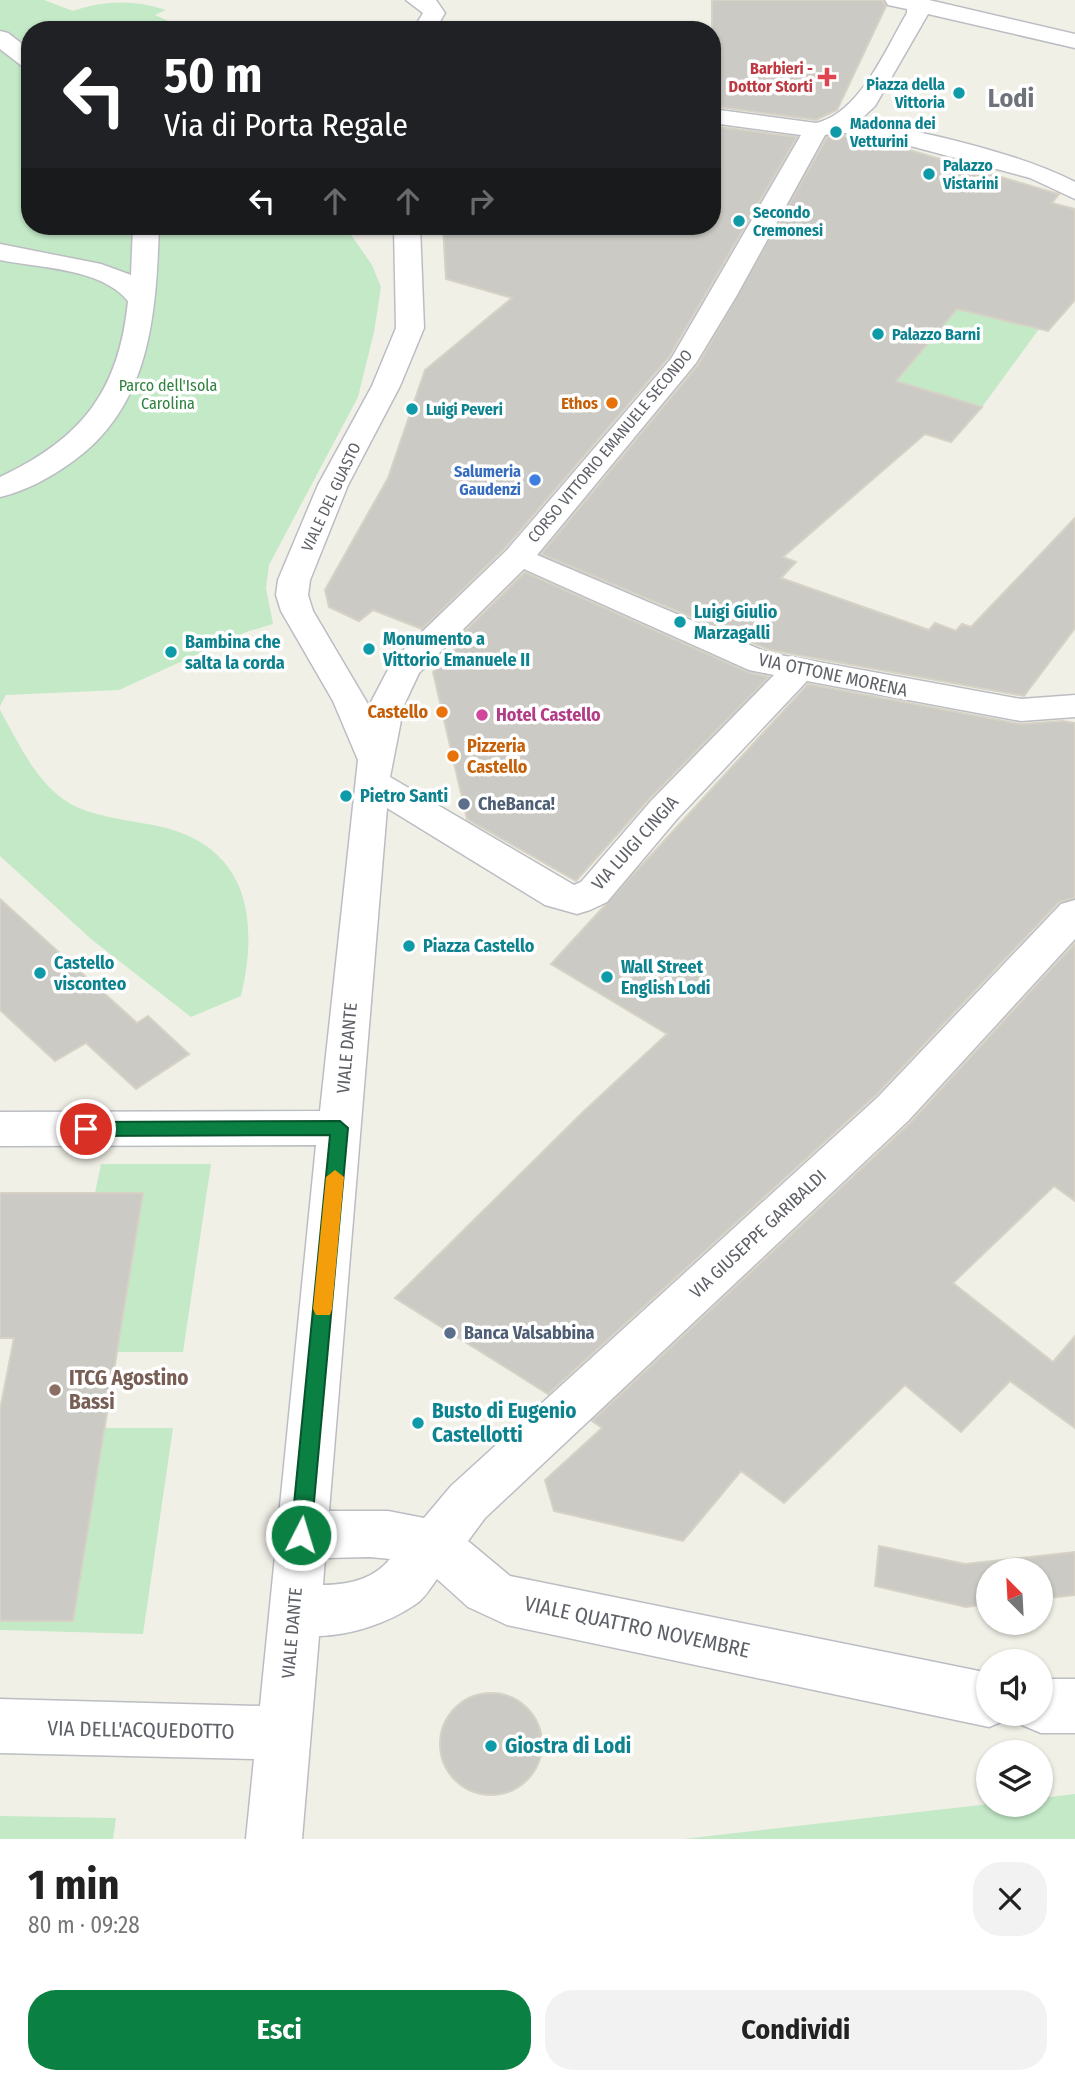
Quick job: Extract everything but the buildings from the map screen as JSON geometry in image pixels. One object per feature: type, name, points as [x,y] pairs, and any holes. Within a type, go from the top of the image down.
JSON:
[{"type":"street","points":[[426,0],[434,13],[429,21]]},
{"type":"street","points":[[911,1],[1075,41]]},
{"type":"street","points":[[828,127],[863,106],[918,13],[911,1]]},
{"type":"street","points":[[0,38],[21,54]]},
{"type":"street","points":[[721,117],[894,134],[1027,169],[1075,191]]},
{"type":"street","name":"CORSO VITTORIO EMANUELE SECONDO","points":[[372,770],[387,705],[396,682],[409,663],[518,557],[682,363],[828,127]]},
{"type":"street","points":[[0,488],[26,478],[68,454],[104,415],[127,377],[144,303],[146,235]]},
{"type":"street","name":"VIALE DEL GUASTO","points":[[372,770],[351,701],[297,611],[292,595],[294,580],[333,485],[386,386],[410,328],[407,235]]},
{"type":"street","points":[[0,252],[101,272],[127,282],[144,303]]},
{"type":"street","name":"VIA OTTONE MORENA","points":[[536,564],[761,662],[798,671],[1021,710],[1075,706]]},
{"type":"street","name":"VIA LUIGI CINGIA","points":[[372,770],[558,895],[577,900],[594,892],[664,810],[798,671]]},
{"type":"street","name":"VIALE DANTE","points":[[274,1839],[372,770]]},
{"type":"street","name":"VIA GIUSEPPE GARIBALDI","points":[[294,1611],[340,1610],[381,1597],[400,1586],[468,1502],[894,1109],[1075,914]]},
{"type":"street","points":[[0,1129],[340,1128]]},
{"type":"street","name":"VIALE QUATTRO NOVEMBRE","points":[[301,1535],[392,1536],[418,1539],[433,1545],[479,1587],[507,1600],[976,1697]]},
{"type":"street","points":[[1053,1706],[1075,1706]]},
{"type":"street","name":"VIA DELL'ACQUEDOTTO","points":[[0,1727],[283,1733]]},
{"type":"green space","name":"Parco dell'Isola Carolina","points":[[0,0],[44,0],[73,11],[108,3],[143,4],[166,10],[155,15],[168,21],[21,21],[21,235],[351,235],[372,265],[381,287],[374,332],[358,397],[269,565],[266,588],[273,624],[246,632],[119,690],[6,695],[0,706]]},
{"type":"green space","points":[[957,309],[1039,329],[982,407],[896,381]]},
{"type":"green space","points":[[0,710],[37,773],[69,803],[90,812],[162,827],[191,837],[214,852],[230,870],[241,891],[247,915],[246,968],[241,996],[191,1017],[91,939],[0,856]]},
{"type":"green space","points":[[101,1164],[211,1164],[183,1352],[117,1352],[143,1194],[95,1193]]},
{"type":"green space","points":[[105,1428],[173,1428],[143,1634],[0,1630],[0,1621],[73,1621]]},
{"type":"green space","points":[[1075,1794],[1075,1839],[683,1839],[976,1805],[976,1817],[1053,1817],[1053,1797]]},
{"type":"green space","points":[[0,1816],[116,1818],[113,1839],[0,1839]]},
{"type":"slow traffic","points":[[323,1309],[335,1177]]},
{"type":"place","name":"Barbieri - Dottor Storti","points":[[827,77]]},
{"type":"place","name":"Piazza della Vittoria","points":[[959,93]]},
{"type":"place","name":"Madonna dei Vetturini","points":[[836,132]]},
{"type":"place","name":"Palazzo Vistarini","points":[[929,174]]},
{"type":"place","name":"Secondo Cremonesi","points":[[739,221]]},
{"type":"place","name":"Palazzo Barni","points":[[878,334]]},
{"type":"place","name":"Ethos","points":[[612,403]]},
{"type":"place","name":"Luigi Peveri","points":[[412,409]]},
{"type":"place","name":"Salumeria Gaudenzi","points":[[535,480]]},
{"type":"place","name":"Luigi Giulio Marzagalli","points":[[680,622]]},
{"type":"place","name":"Monumento a Vittorio Emanuele II","points":[[369,649]]},
{"type":"place","name":"Bambina che salta la corda","points":[[171,652]]},
{"type":"place","name":"Castello","points":[[442,712]]},
{"type":"place","name":"Hotel Castello","points":[[482,715]]},
{"type":"place","name":"Pizzeria Castello","points":[[453,756]]},
{"type":"place","name":"Pietro Santi","points":[[346,796]]},
{"type":"place","name":"CheBanca!","points":[[464,804]]},
{"type":"place","name":"Piazza Castello","points":[[409,946]]},
{"type":"place","name":"Castello visconteo","points":[[40,973]]},
{"type":"place","name":"Wall Street English Lodi","points":[[607,977]]},
{"type":"place","name":"Banca Valsabbina","points":[[450,1333]]},
{"type":"place","name":"ITCG Agostino Bassi","points":[[55,1390]]},
{"type":"place","name":"Busto di Eugenio Castellotti","points":[[418,1423]]},
{"type":"place","name":"Giostra di Lodi","points":[[491,1746]]},
{"type":"district","name":"Lodi","points":[[1011,98]]},
{"type":"route","points":[[86,1129],[340,1128],[301,1535]]}]
